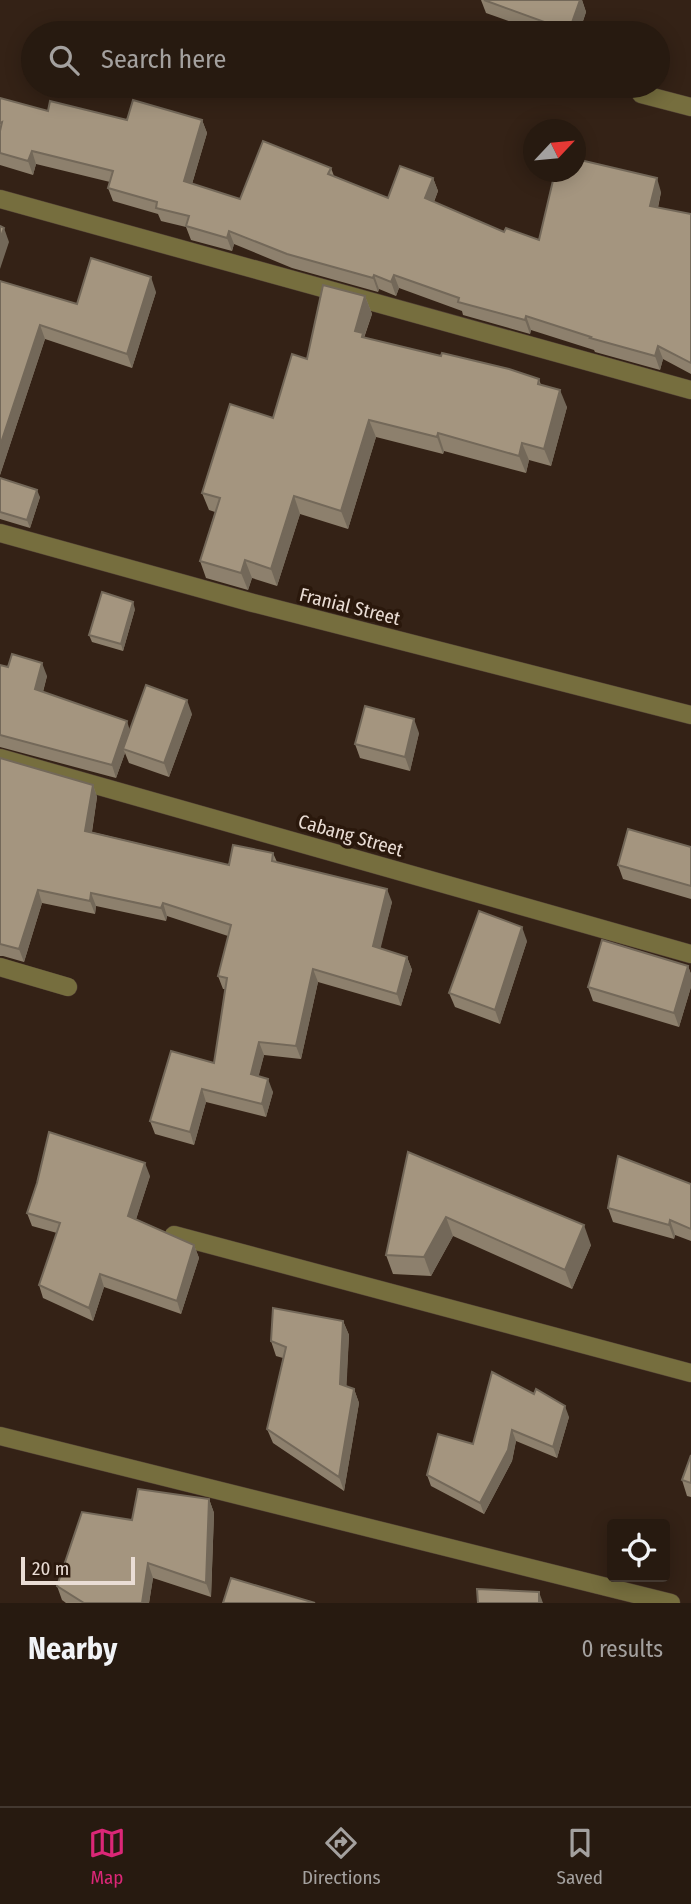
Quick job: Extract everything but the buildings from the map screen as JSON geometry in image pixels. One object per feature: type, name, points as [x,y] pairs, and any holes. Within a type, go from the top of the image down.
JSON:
[{"type":"street","points":[[656,98],[691,107]]},
{"type":"street","points":[[0,200],[691,390]]},
{"type":"street","name":"Franial Street","points":[[0,533],[253,603],[691,715]]},
{"type":"street","name":"Cabang Street","points":[[0,758],[691,954]]},
{"type":"street","points":[[0,967],[68,987]]},
{"type":"street","points":[[174,1236],[691,1373]]},
{"type":"street","points":[[0,1436],[671,1603]]}]
